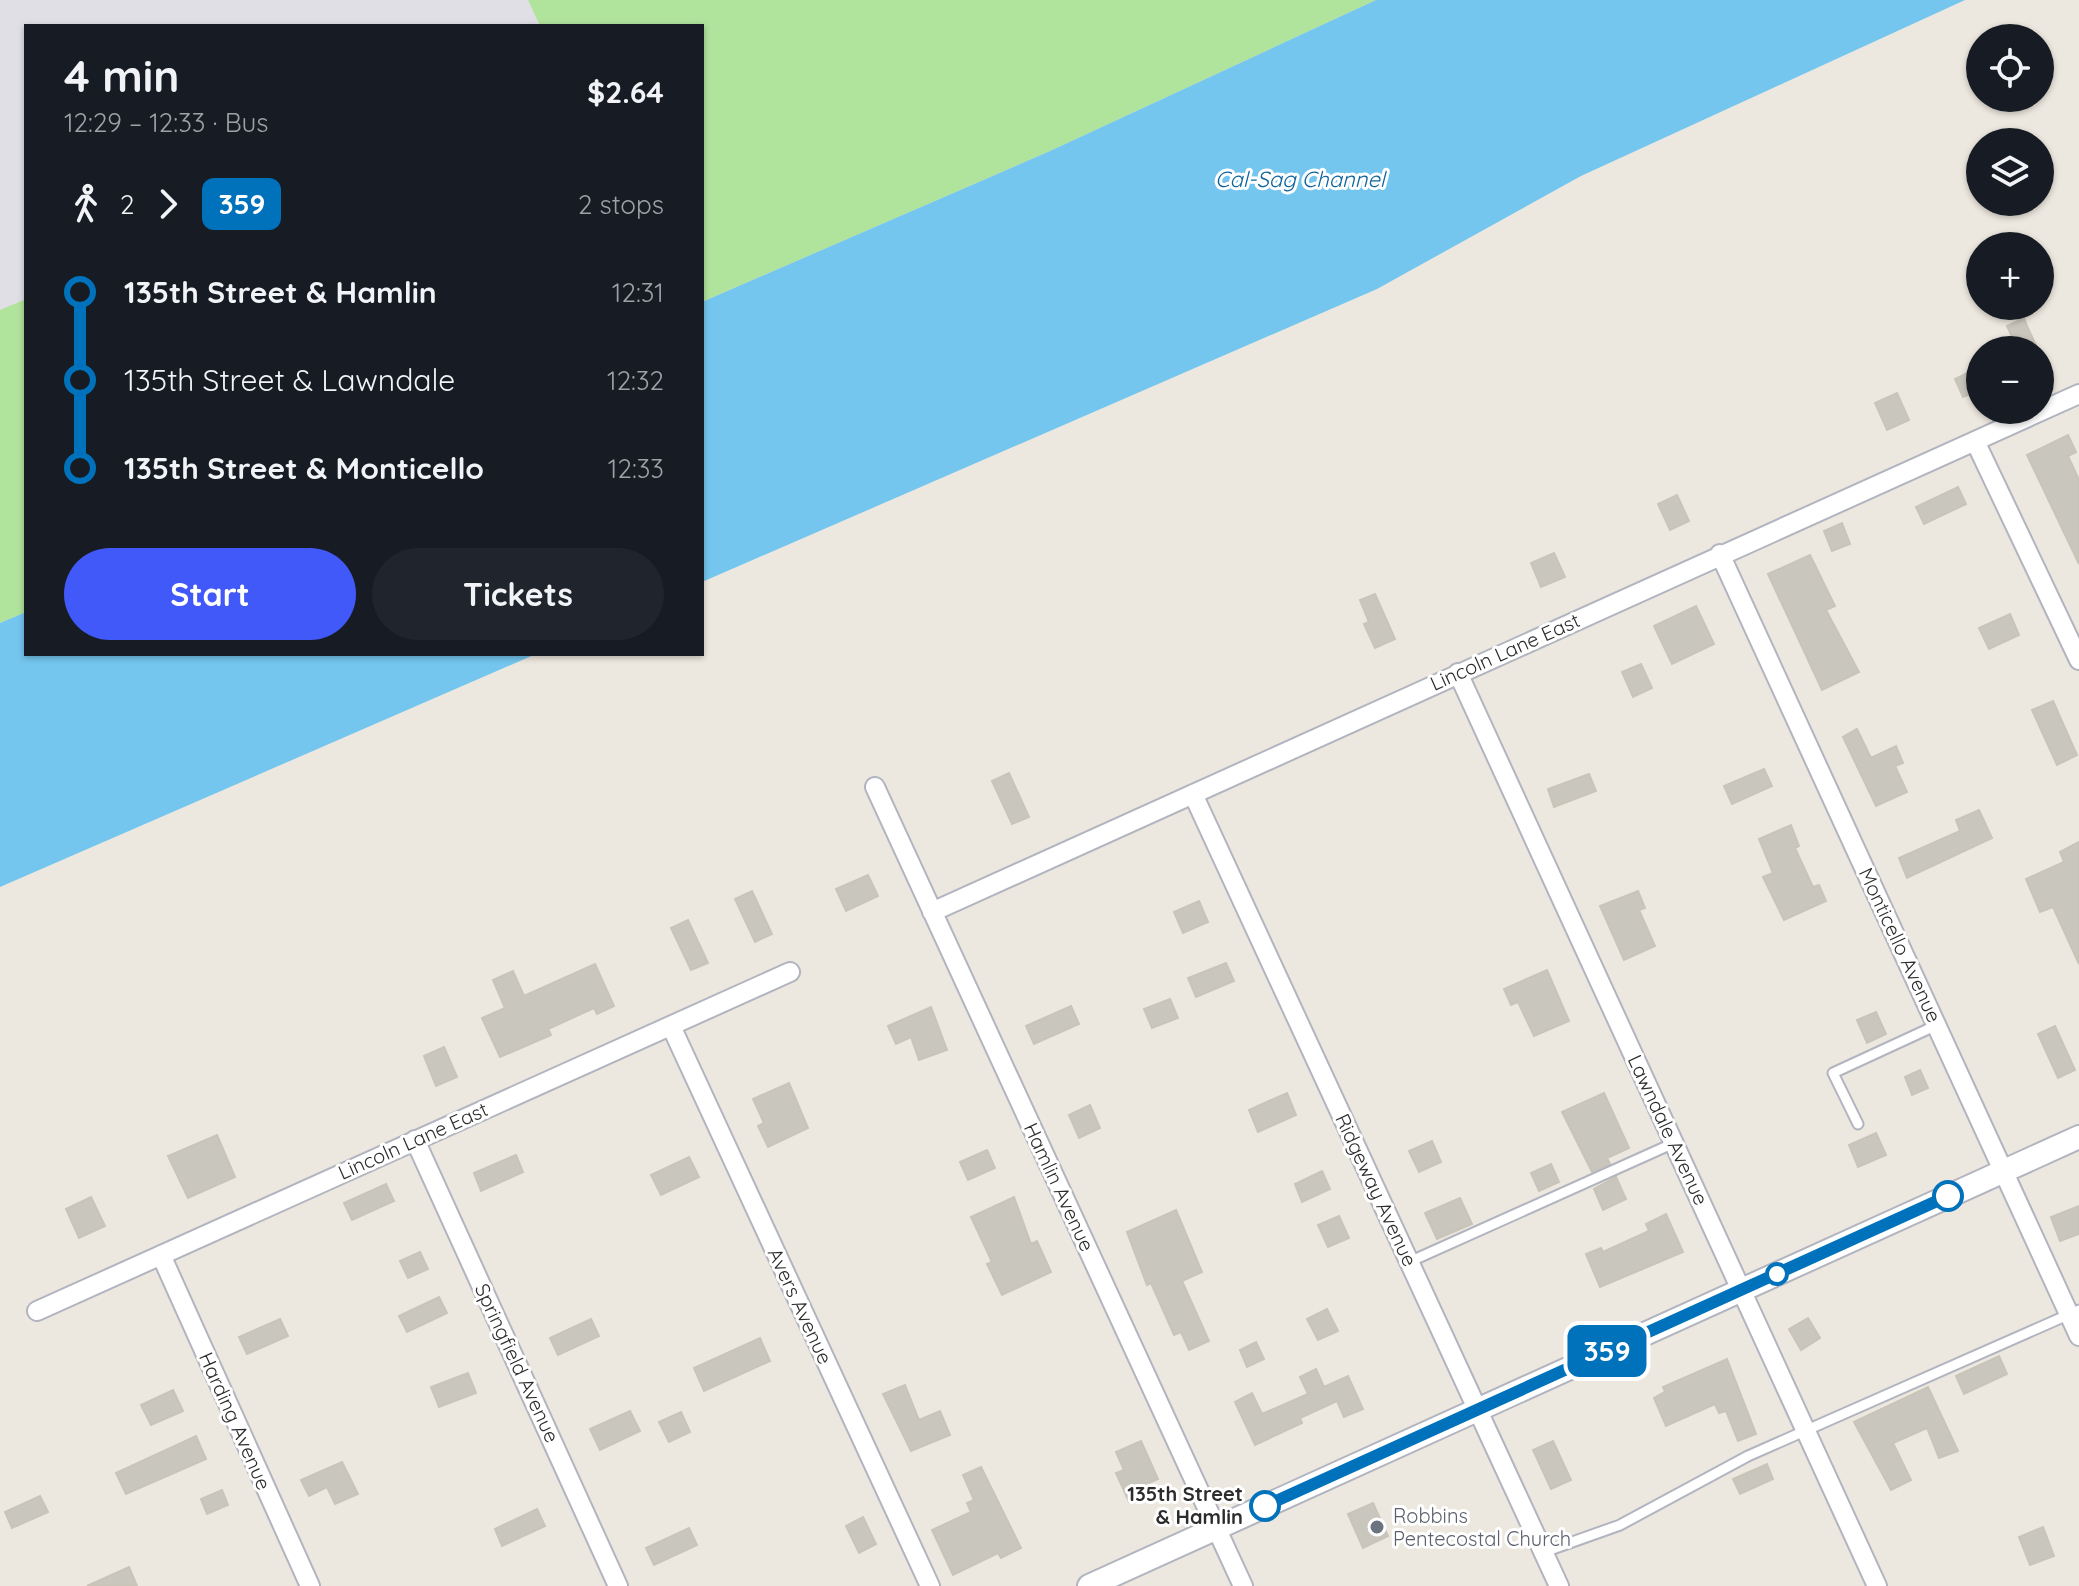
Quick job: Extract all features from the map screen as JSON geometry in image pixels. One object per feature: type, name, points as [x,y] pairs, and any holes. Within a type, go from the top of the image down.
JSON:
[{"type":"street","name":"Lincoln Lane East","points":[[932,912],[2079,394]]},
{"type":"street","points":[[1975,441],[2079,660]]},
{"type":"street","name":"Monticello Avenue","points":[[1720,554],[2003,1171],[2074,1312],[2079,1336]]},
{"type":"street","name":"Lawndale Avenue","points":[[1458,673],[1877,1586]]},
{"type":"street","name":"Hamlin Avenue","points":[[875,787],[1243,1586]]},
{"type":"street","name":"Ridgeway Avenue","points":[[1193,794],[1559,1586]]},
{"type":"street","name":"Lincoln Lane East","points":[[37,1311],[790,972]]},
{"type":"street","name":"Avers Avenue","points":[[671,1026],[930,1586]]},
{"type":"street","points":[[1089,1586],[2079,1137]]},
{"type":"street","name":"Springfield Avenue","points":[[415,1140],[618,1586]]},
{"type":"street","name":"Harding Avenue","points":[[161,1255],[310,1586]]},
{"type":"lane","points":[[1858,1124],[1833,1073],[1937,1025]]},
{"type":"lane","points":[[1409,1262],[1674,1143]]},
{"type":"lane","points":[[1543,1552],[1620,1525],[1719,1470],[2074,1312]]},
{"type":"shaded area","points":[[0,0],[528,0],[539,24],[24,24],[24,300],[0,310]]},
{"type":"green space","points":[[528,0],[1376,0],[1050,151],[704,301],[704,24],[539,24]]},
{"type":"green space","points":[[24,300],[24,613],[0,623],[0,310]]},
{"type":"water","name":"Cal-Sag Channel","points":[[1376,0],[1965,0],[1581,176],[1377,289],[704,581],[704,301],[1050,151]]},
{"type":"water","points":[[24,613],[24,656],[531,656],[0,887],[0,623]]},
{"type":"building","points":[[2025,320],[2032,336],[2012,336],[2007,326]]},
{"type":"building","points":[[1966,374],[1966,396],[1963,397],[1955,379]]},
{"type":"building","points":[[1897,393],[1909,420],[1887,430],[1875,403]]},
{"type":"building","points":[[2068,435],[2076,452],[2068,456],[2079,480],[2079,564],[2027,455]]},
{"type":"building","points":[[1958,487],[1966,504],[1924,524],[1916,507]]},
{"type":"building","points":[[1677,495],[1689,521],[1670,530],[1658,504]]},
{"type":"building","points":[[1842,523],[1850,544],[1832,551],[1824,531]]},
{"type":"building","points":[[1554,553],[1565,577],[1541,587],[1531,563]]},
{"type":"building","points":[[1810,555],[1835,606],[1826,610],[1859,672],[1822,690],[1768,574]]},
{"type":"building","points":[[1375,594],[1395,639],[1375,648],[1364,624],[1369,622],[1360,600]]},
{"type":"building","points":[[1696,606],[1714,644],[1672,664],[1654,626]]},
{"type":"building","points":[[2010,614],[2019,635],[1989,649],[1979,628]]},
{"type":"building","points":[[1641,664],[1652,688],[1633,697],[1622,672]]},
{"type":"building","points":[[2053,701],[2077,755],[2057,765],[2032,710]]},
{"type":"building","points":[[1857,729],[1871,758],[1896,746],[1903,763],[1895,766],[1907,792],[1876,806],[1843,737]]},
{"type":"building","points":[[1764,769],[1772,786],[1732,804],[1724,786]]},
{"type":"building","points":[[1009,773],[1029,817],[1012,824],[992,781]]},
{"type":"building","points":[[1589,774],[1596,791],[1554,807],[1548,789]]},
{"type":"building","points":[[1979,810],[1992,838],[1907,878],[1899,858],[1960,831],[1956,820]]},
{"type":"building","points":[[1791,825],[1799,846],[1795,848],[1813,887],[1819,885],[1826,901],[1784,920],[1763,877],[1773,873],[1759,839]]},
{"type":"building","points":[[2079,842],[2079,964],[2053,907],[2040,912],[2026,879],[2064,862],[2060,852]]},
{"type":"building","points":[[868,875],[878,896],[846,911],[836,889]]},
{"type":"building","points":[[752,891],[772,934],[755,942],[735,899]]},
{"type":"building","points":[[1638,891],[1645,908],[1639,910],[1655,946],[1624,960],[1600,906]]},
{"type":"building","points":[[1199,901],[1208,922],[1183,933],[1174,912]]},
{"type":"building","points":[[688,920],[708,963],[691,970],[671,928]]},
{"type":"building","points":[[1226,963],[1234,981],[1196,997],[1188,978]]},
{"type":"building","points":[[595,964],[614,1006],[597,1014],[594,1008],[548,1029],[551,1035],[500,1057],[482,1018],[505,1008],[493,980],[513,971],[524,996]]},
{"type":"building","points":[[1547,970],[1569,1021],[1534,1036],[1518,1002],[1511,1005],[1504,989]]},
{"type":"building","points":[[1170,999],[1178,1018],[1152,1028],[1144,1009]]},
{"type":"building","points":[[1071,1006],[1079,1024],[1034,1044],[1026,1026]]},
{"type":"building","points":[[931,1007],[947,1050],[919,1060],[911,1037],[896,1044],[888,1026]]},
{"type":"building","points":[[1876,1012],[1886,1034],[1867,1043],[1857,1020]]},
{"type":"building","points":[[2055,1026],[2075,1070],[2058,1078],[2038,1034]]},
{"type":"building","points":[[444,1047],[457,1077],[436,1086],[424,1056]]},
{"type":"building","points":[[1920,1070],[1928,1088],[1912,1095],[1905,1077]]},
{"type":"building","points":[[789,1083],[808,1128],[768,1147],[758,1126],[764,1123],[753,1099]]},
{"type":"building","points":[[1287,1093],[1296,1115],[1258,1132],[1249,1110]]},
{"type":"building","points":[[1604,1093],[1629,1148],[1607,1158],[1610,1164],[1592,1172],[1562,1112]]},
{"type":"building","points":[[1090,1105],[1100,1128],[1079,1138],[1069,1115]]},
{"type":"building","points":[[1876,1133],[1886,1155],[1858,1167],[1849,1145]]},
{"type":"building","points":[[217,1135],[235,1177],[188,1198],[168,1156]]},
{"type":"building","points":[[1432,1141],[1441,1162],[1419,1172],[1409,1151]]},
{"type":"building","points":[[987,1150],[995,1168],[968,1180],[960,1162]]},
{"type":"building","points":[[516,1155],[523,1172],[481,1191],[474,1173]]},
{"type":"building","points":[[689,1157],[699,1177],[661,1195],[651,1175]]},
{"type":"building","points":[[1551,1164],[1559,1182],[1539,1191],[1531,1173]]},
{"type":"building","points":[[1322,1171],[1330,1189],[1302,1202],[1295,1184]]},
{"type":"building","points":[[1616,1177],[1626,1199],[1603,1210],[1594,1189]]},
{"type":"building","points":[[386,1184],[394,1201],[352,1220],[344,1203]]},
{"type":"building","points":[[91,1197],[105,1226],[79,1238],[66,1209]]},
{"type":"building","points":[[1014,1197],[1031,1244],[1037,1241],[1051,1272],[1002,1295],[987,1264],[992,1262],[971,1217]]},
{"type":"building","points":[[1460,1198],[1472,1224],[1437,1239],[1425,1213]]},
{"type":"building","points":[[2079,1206],[2079,1234],[2060,1241],[2051,1217]]},
{"type":"building","points":[[1176,1210],[1202,1272],[1182,1281],[1209,1341],[1189,1350],[1181,1332],[1174,1335],[1151,1283],[1147,1285],[1127,1232]]},
{"type":"building","points":[[1666,1214],[1683,1252],[1600,1287],[1586,1254],[1601,1248],[1603,1252],[1649,1231],[1646,1224]]},
{"type":"building","points":[[1339,1216],[1349,1238],[1328,1247],[1318,1225]]},
{"type":"building","points":[[420,1252],[428,1269],[408,1278],[400,1261]]},
{"type":"building","points":[[439,1297],[447,1313],[407,1332],[399,1316]]},
{"type":"building","points":[[1327,1309],[1338,1331],[1318,1340],[1307,1319]]},
{"type":"building","points":[[1808,1318],[1820,1338],[1801,1350],[1789,1329]]},
{"type":"building","points":[[280,1319],[288,1336],[247,1354],[239,1337]]},
{"type":"building","points":[[591,1319],[599,1336],[558,1355],[550,1338]]},
{"type":"building","points":[[760,1338],[770,1361],[704,1391],[694,1368]]},
{"type":"building","points":[[1256,1342],[1264,1359],[1247,1367],[1240,1350]]},
{"type":"building","points":[[1999,1356],[2007,1374],[1964,1394],[1956,1376]]},
{"type":"building","points":[[1727,1359],[1756,1434],[1738,1441],[1726,1411],[1719,1413],[1715,1404],[1666,1426],[1654,1398],[1665,1392],[1663,1387]]},
{"type":"building","points":[[1316,1369],[1324,1387],[1348,1376],[1363,1409],[1344,1417],[1337,1401],[1300,1418],[1302,1423],[1255,1445],[1235,1402],[1252,1393],[1262,1414],[1308,1394],[1300,1377]]},
{"type":"building","points":[[468,1373],[476,1393],[439,1407],[431,1387]]},
{"type":"building","points":[[905,1385],[919,1420],[940,1411],[950,1435],[911,1451],[883,1394]]},
{"type":"building","points":[[1928,1387],[1958,1451],[1939,1458],[1927,1428],[1893,1443],[1911,1480],[1891,1490],[1854,1422]]},
{"type":"building","points":[[173,1390],[183,1411],[151,1425],[141,1405]]},
{"type":"building","points":[[630,1411],[640,1431],[600,1450],[590,1429]]},
{"type":"building","points":[[681,1412],[690,1432],[669,1442],[659,1422]]},
{"type":"building","points":[[196,1436],[206,1459],[126,1494],[116,1473]]},
{"type":"building","points":[[1141,1441],[1158,1479],[1144,1485],[1148,1493],[1129,1502],[1116,1473],[1124,1470],[1116,1452]]},
{"type":"building","points":[[1553,1441],[1571,1480],[1551,1489],[1533,1450]]},
{"type":"building","points":[[342,1462],[358,1494],[335,1504],[327,1487],[309,1496],[301,1480]]},
{"type":"building","points":[[1767,1464],[1773,1479],[1740,1494],[1733,1479]]},
{"type":"building","points":[[981,1467],[1021,1548],[1001,1558],[998,1553],[953,1575],[932,1530],[971,1512],[967,1503],[974,1500],[963,1475]]},
{"type":"building","points":[[222,1490],[228,1505],[207,1514],[201,1499]]},
{"type":"building","points":[[40,1496],[48,1512],[12,1528],[5,1512]]},
{"type":"building","points":[[1373,1503],[1388,1536],[1363,1548],[1348,1514]]},
{"type":"building","points":[[537,1509],[545,1526],[502,1546],[495,1529]]},
{"type":"building","points":[[863,1517],[876,1544],[859,1553],[846,1526]]},
{"type":"building","points":[[2043,1527],[2054,1556],[2030,1565],[2019,1537]]},
{"type":"building","points":[[689,1528],[697,1545],[654,1565],[646,1548]]},
{"type":"building","points":[[129,1567],[137,1586],[87,1586]]},
{"type":"bus line","name":"359","points":[[1265,1506],[1948,1196]]},
{"type":"place","name":"135th Street & Hamlin","points":[[1265,1506]]},
{"type":"place","name":"Robbins Pentecostal Church","points":[[1377,1527]]}]
